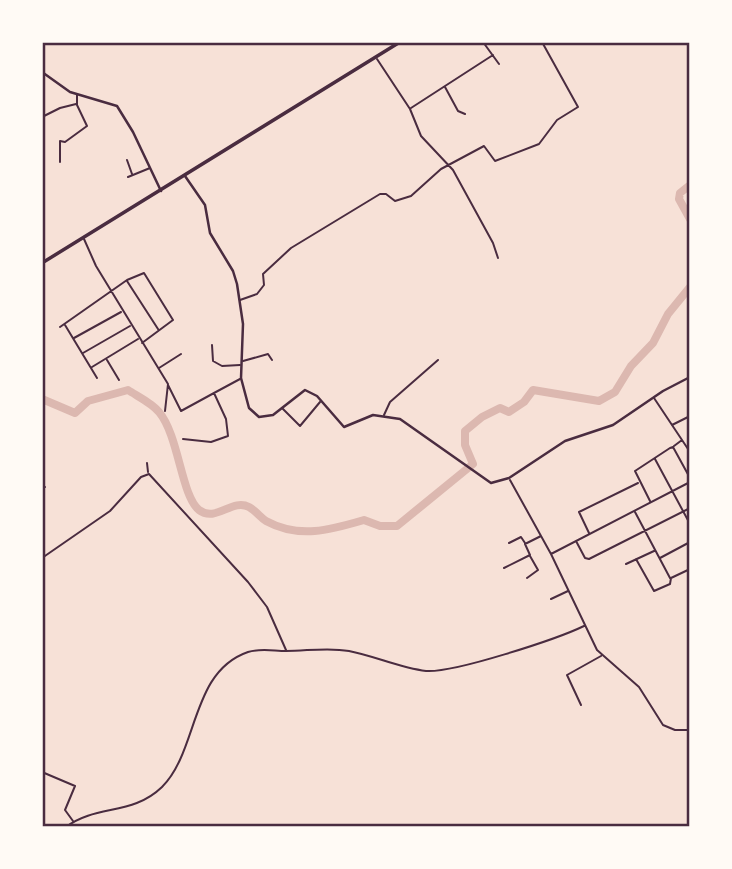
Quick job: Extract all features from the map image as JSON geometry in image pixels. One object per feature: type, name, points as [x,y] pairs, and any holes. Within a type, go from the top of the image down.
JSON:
[{"type":"highway","points":[[42,263],[400,42]]},
{"type":"street","points":[[483,42],[499,64]]},
{"type":"street","points":[[240,300],[257,294],[264,285],[263,274],[291,248],[384,192],[393,200],[406,200],[448,164],[484,146],[492,160],[500,161],[539,144],[561,116],[576,110],[577,104],[541,42]]},
{"type":"street","points":[[410,109],[493,55]]},
{"type":"street","points":[[375,57],[410,109],[421,136],[448,164],[493,243],[498,258]]},
{"type":"street","points":[[42,72],[61,88],[117,106],[161,191]]},
{"type":"street","points":[[444,86],[459,112],[465,114]]},
{"type":"street","points":[[60,162],[60,141],[65,142],[88,126],[77,104],[77,94]]},
{"type":"street","points":[[42,117],[60,108],[77,104]]},
{"type":"street","points":[[127,160],[133,176]]},
{"type":"street","points":[[128,177],[151,168]]},
{"type":"street","points":[[185,176],[205,205],[210,233],[233,271],[240,300],[241,378],[249,408],[256,416],[268,417],[305,390],[344,427],[352,426],[370,416],[384,416],[411,425],[491,483],[509,478],[565,441],[613,425],[653,397],[690,376]]},
{"type":"street","points":[[83,237],[111,293],[182,411],[241,378]]},
{"type":"street","points":[[60,327],[127,280],[142,273],[148,278],[173,320],[158,329]]},
{"type":"street","points":[[127,280],[158,329],[158,334],[142,343]]},
{"type":"street","points":[[73,339],[122,311]]},
{"type":"street","points":[[65,324],[97,378]]},
{"type":"street","points":[[82,354],[131,326]]},
{"type":"street","points":[[91,368],[139,338]]},
{"type":"street","points":[[212,345],[213,361],[222,366],[242,363],[268,354],[272,360]]},
{"type":"street","points":[[158,368],[181,354]]},
{"type":"street","points":[[106,358],[119,380]]},
{"type":"street","points":[[384,416],[390,402],[438,360]]},
{"type":"street","points":[[165,411],[167,384]]},
{"type":"street","points":[[183,439],[211,442],[228,436],[226,419],[215,393]]},
{"type":"street","points":[[653,397],[690,452]]},
{"type":"street","points":[[166,401],[175,401]]},
{"type":"street","points":[[281,408],[300,426],[320,402]]},
{"type":"street","points":[[671,425],[690,416]]},
{"type":"street","points":[[651,502],[635,471],[682,440]]},
{"type":"street","points":[[551,554],[690,480],[673,447]]},
{"type":"street","points":[[655,458],[690,524]]},
{"type":"street","points":[[147,463],[149,474],[248,582],[267,607],[286,651]]},
{"type":"street","points":[[42,558],[110,511],[141,477],[149,474]]},
{"type":"street","points":[[509,478],[542,536],[584,626],[602,656],[639,687],[663,725],[675,730],[690,730]]},
{"type":"street","points":[[589,533],[579,512],[640,482]]},
{"type":"street","points":[[576,540],[587,559],[690,508]]},
{"type":"street","points":[[635,510],[654,551],[671,578],[670,584],[654,591],[636,559]]},
{"type":"street","points":[[525,544],[542,536]]},
{"type":"street","points":[[509,543],[522,537],[538,570],[527,578]]},
{"type":"street","points":[[659,558],[690,542]]},
{"type":"street","points":[[626,564],[654,551]]},
{"type":"street","points":[[504,568],[530,555]]},
{"type":"street","points":[[671,578],[690,569]]},
{"type":"street","points":[[551,599],[569,590]]},
{"type":"street","points":[[66,827],[92,814],[134,806],[150,797],[171,777],[194,717],[219,674],[247,652],[348,650],[428,671],[536,644],[584,626]]},
{"type":"street","points":[[581,705],[567,675],[602,656]]},
{"type":"street","points":[[42,772],[75,786],[65,810],[75,822]]},
{"type":"waterway","points":[[690,185],[680,193],[679,199],[690,219]]},
{"type":"waterway","points":[[42,399],[75,413],[88,401],[128,390],[148,403],[166,422],[188,492],[199,510],[205,513],[212,514],[243,505],[278,527],[303,531],[339,527],[364,520],[380,526],[397,526],[473,464],[465,445],[465,431],[482,417],[500,408],[509,412],[524,402],[533,390],[599,401],[615,392],[631,366],[653,343],[668,314],[690,287]]}]
